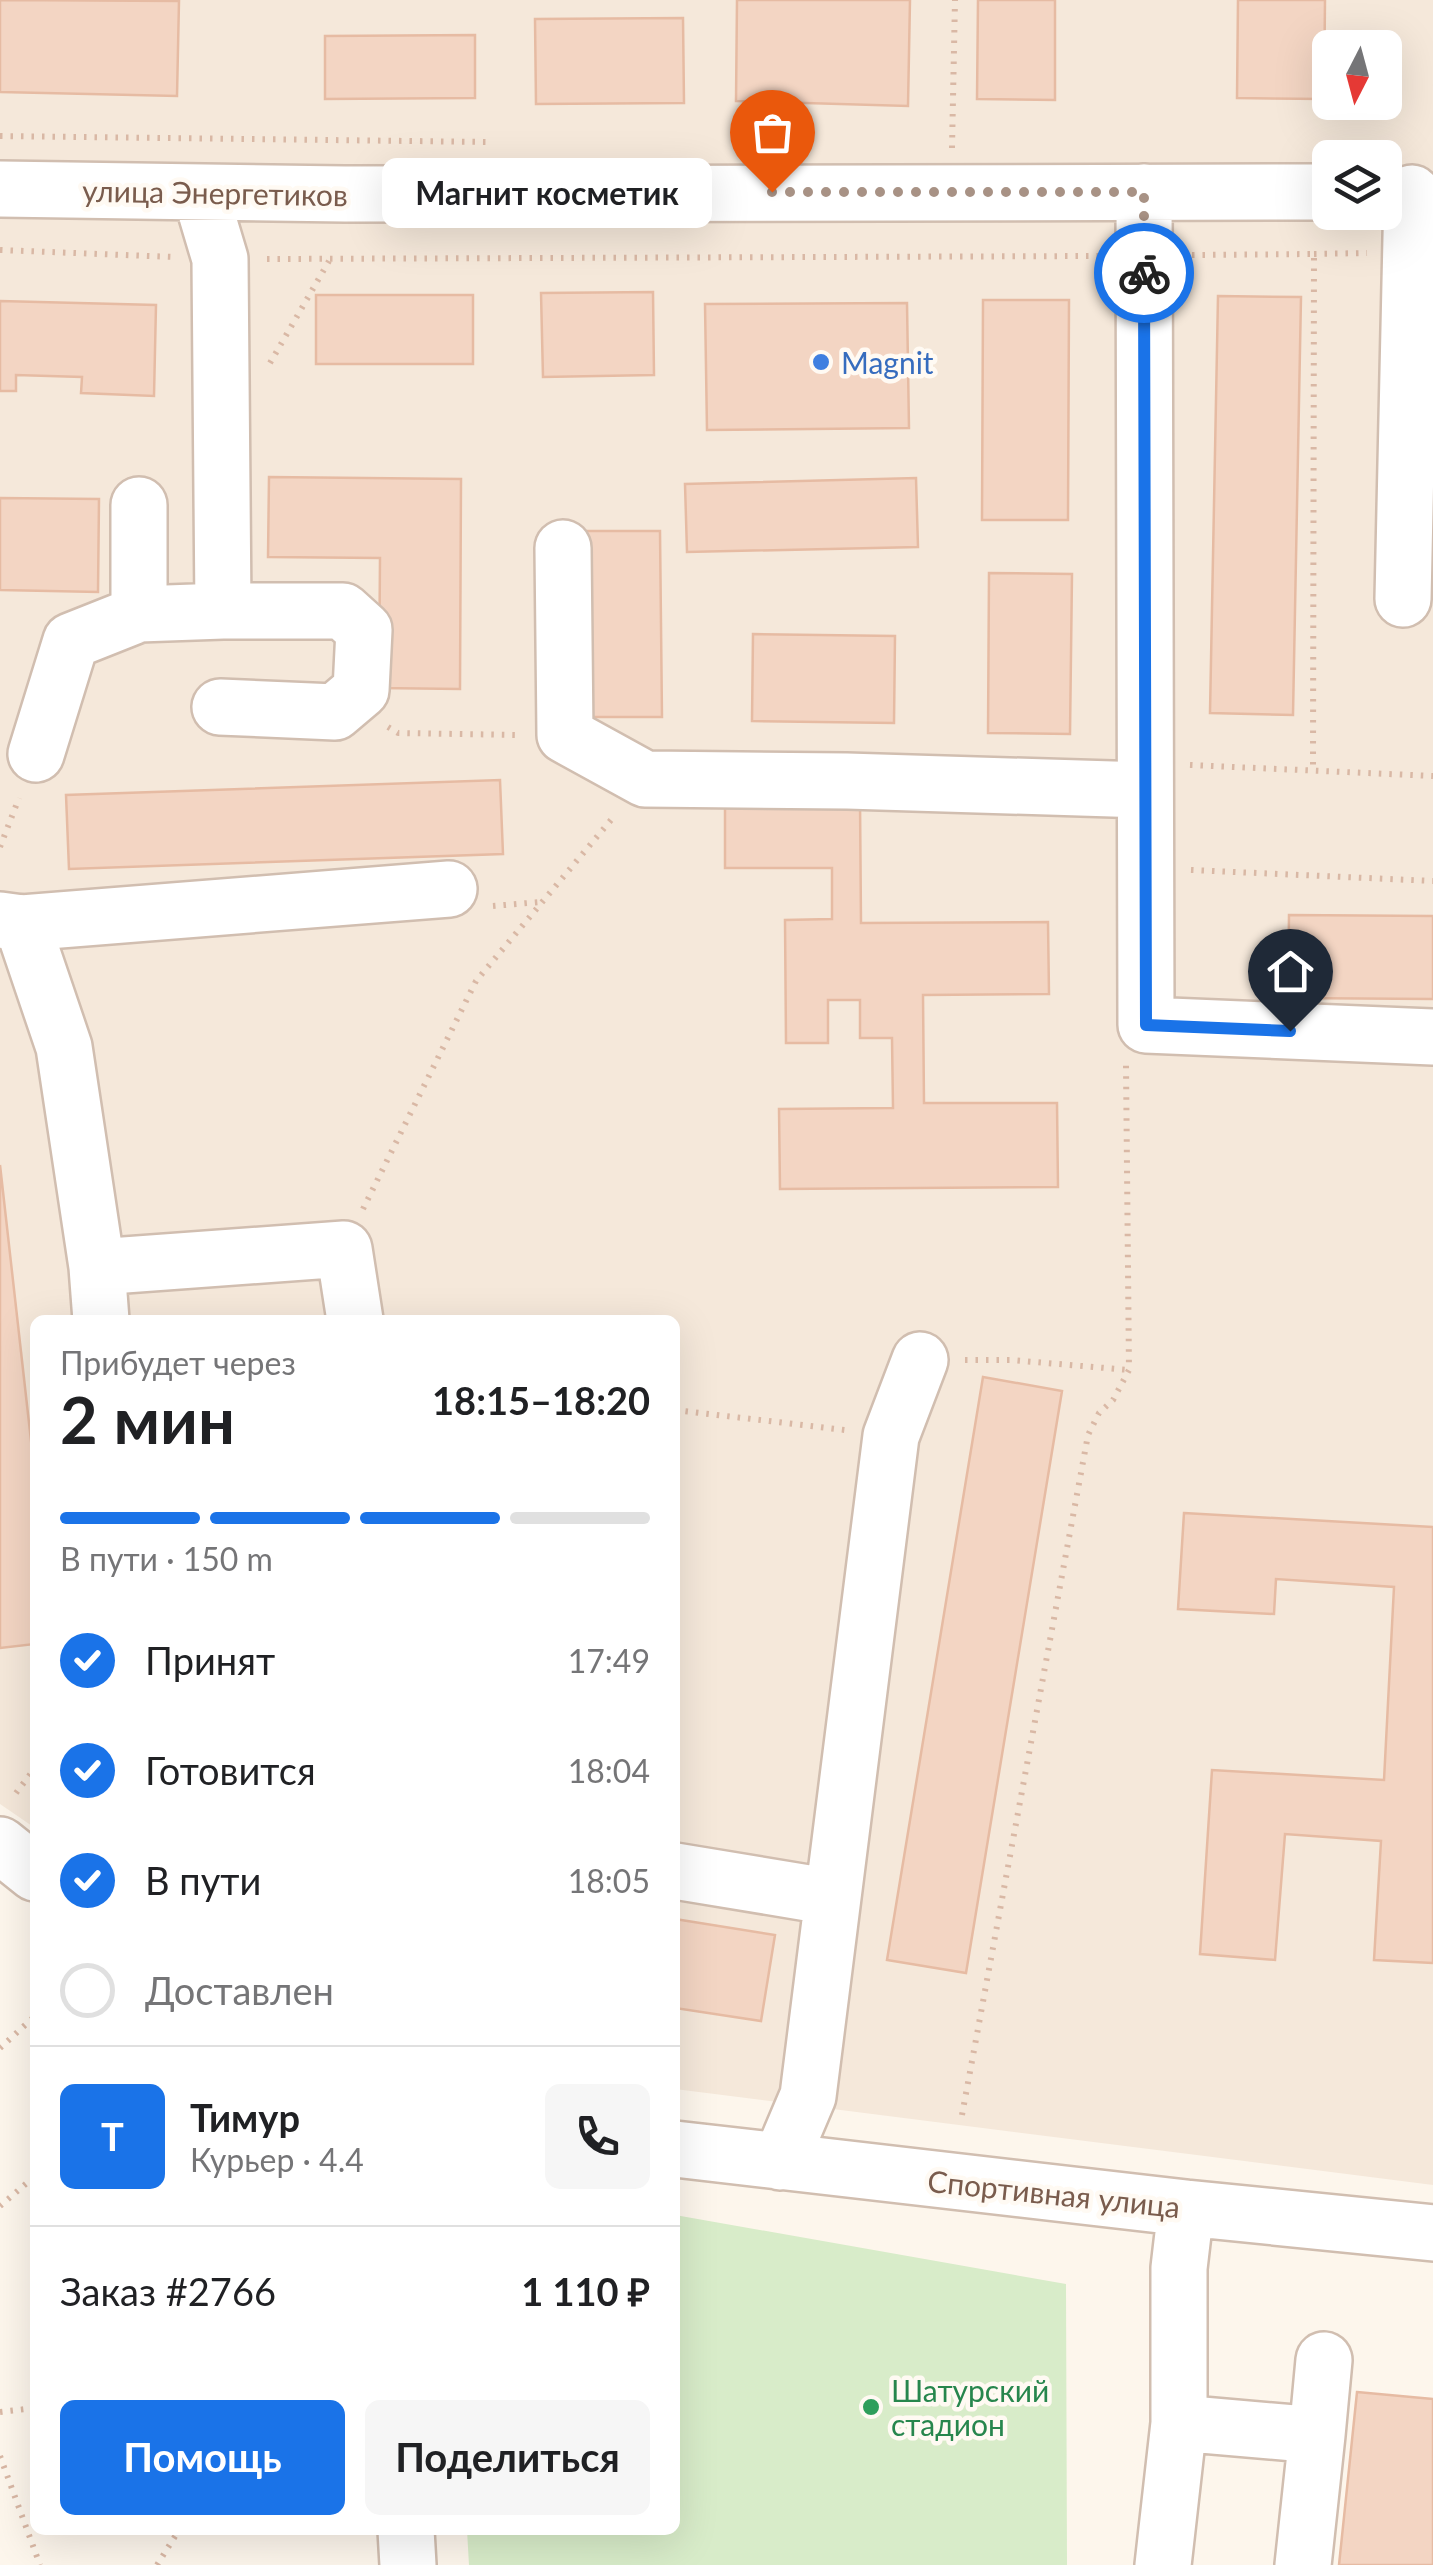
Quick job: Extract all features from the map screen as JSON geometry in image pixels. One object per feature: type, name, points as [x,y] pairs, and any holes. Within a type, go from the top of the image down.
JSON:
[{"type":"street","name":"улица Энергетиков","points":[[0,188],[345,194],[1312,192]]},
{"type":"street","points":[[200,192],[220,259],[223,611]]},
{"type":"street","points":[[1144,192],[1146,1025],[1433,1037]]},
{"type":"street","points":[[1403,599],[1410,193]]},
{"type":"street","points":[[139,506],[139,614]]},
{"type":"street","points":[[563,548],[565,735],[646,779],[1145,776]]},
{"type":"street","points":[[36,754],[71,640],[139,614],[343,612],[364,630],[360,690],[335,712],[220,707]]},
{"type":"street","points":[[354,1315],[344,1249],[99,1294],[64,1047],[11,922],[449,889]]},
{"type":"street","points":[[780,2162],[808,2096],[890,1436],[920,1360]]},
{"type":"street","points":[[0,1844],[30,1869]]},
{"type":"street","points":[[680,1871],[832,1897]]},
{"type":"street","name":"Спортивная улица","points":[[680,2150],[1433,2233]]},
{"type":"street","points":[[1162,2565],[1179,2423],[1179,2268],[1186,2208]]},
{"type":"street","points":[[1304,2565],[1324,2360]]},
{"type":"street","points":[[1179,2423],[1317,2435]]},
{"type":"street","points":[[406,2535],[408,2565]]},
{"type":"path","points":[[952,148],[955,0]]},
{"type":"path","points":[[0,250],[349,260],[1314,254],[1313,770]]},
{"type":"path","points":[[348,700],[398,733],[565,735]]},
{"type":"path","points":[[1145,776],[1313,770],[1433,776]]},
{"type":"path","points":[[344,1249],[476,980],[646,779]]},
{"type":"path","points":[[1145,868],[1433,881]]},
{"type":"path","points":[[920,1360],[1012,1360],[1128,1370],[1088,1435],[962,2115]]},
{"type":"path","points":[[680,1411],[890,1436]]},
{"type":"path","points":[[16,1793],[30,1775]]},
{"type":"path","points":[[0,2048],[30,2021]]},
{"type":"path","points":[[0,2206],[30,2180]]},
{"type":"path","points":[[0,2412],[30,2409]]},
{"type":"path","points":[[0,2456],[40,2565]]},
{"type":"path","points":[[157,2565],[176,2535]]},
{"type":"shaded area","points":[[0,0],[1433,0],[1433,2185],[680,2090],[680,1315],[30,1315],[30,1825],[0,1804]]},
{"type":"green space","name":"Шатурский стадион","points":[[680,2216],[1066,2284],[1067,2565],[469,2565],[467,2535],[680,2535]]},
{"type":"building","points":[[0,0],[179,1],[177,96],[0,92]]},
{"type":"building","points":[[737,0],[910,0],[908,106],[736,101]]},
{"type":"building","points":[[978,0],[1055,0],[1055,100],[977,99]]},
{"type":"building","points":[[1238,0],[1325,0],[1325,30],[1312,30],[1312,99],[1237,98]]},
{"type":"building","points":[[683,18],[684,103],[536,104],[535,19]]},
{"type":"building","points":[[475,35],[475,98],[325,99],[325,36]]},
{"type":"building","points":[[653,292],[654,375],[543,377],[541,293]]},
{"type":"building","points":[[316,295],[473,295],[473,364],[316,364]]},
{"type":"building","points":[[1218,296],[1301,297],[1293,715],[1210,713]]},
{"type":"building","points":[[983,300],[1069,300],[1068,520],[982,520]]},
{"type":"building","points":[[0,301],[156,305],[154,396],[81,393],[82,377],[16,375],[16,391],[0,391]]},
{"type":"building","points":[[907,303],[909,428],[707,430],[705,304]]},
{"type":"building","points":[[269,477],[461,479],[460,689],[379,688],[380,558],[268,557]]},
{"type":"building","points":[[916,478],[918,547],[687,552],[685,484]]},
{"type":"building","points":[[0,498],[99,499],[98,592],[0,590]]},
{"type":"building","points":[[582,531],[660,531],[662,717],[584,717]]},
{"type":"building","points":[[989,573],[1072,574],[1070,734],[988,733]]},
{"type":"building","points":[[753,634],[895,636],[894,723],[752,721]]},
{"type":"building","points":[[500,780],[503,854],[69,869],[66,795]]},
{"type":"building","points":[[860,800],[861,923],[1048,922],[1049,994],[923,995],[924,1103],[1057,1103],[1058,1187],[780,1189],[779,1109],[893,1108],[892,1038],[860,1038],[860,1000],[828,1000],[828,1043],[786,1043],[785,920],[832,919],[832,868],[725,868],[725,801]]},
{"type":"building","points":[[1289,915],[1433,916],[1433,999],[1288,998]]},
{"type":"building","points":[[0,1165],[30,1432],[30,1645],[0,1648]]},
{"type":"building","points":[[983,1377],[1062,1391],[966,1973],[887,1960]]},
{"type":"building","points":[[1184,1513],[1433,1527],[1433,1963],[1374,1960],[1381,1841],[1285,1834],[1275,1960],[1200,1954],[1212,1770],[1384,1780],[1394,1587],[1276,1579],[1274,1614],[1178,1609]]},
{"type":"building","points":[[680,1920],[775,1935],[761,2021],[680,2009]]},
{"type":"building","points":[[1357,2392],[1433,2399],[1433,2565],[1339,2565]]},
{"type":"way so far","points":[[772,192],[1144,192],[1144,273]]},
{"type":"place","name":"Магнит косметик","points":[[772,192]]},
{"type":"place","name":"Magnit","points":[[821,362]]},
{"type":"place","name":"Шатурский стадион","points":[[871,2407]]},
{"type":"route","points":[[1144,273],[1146,1025],[1290,1031]]}]
